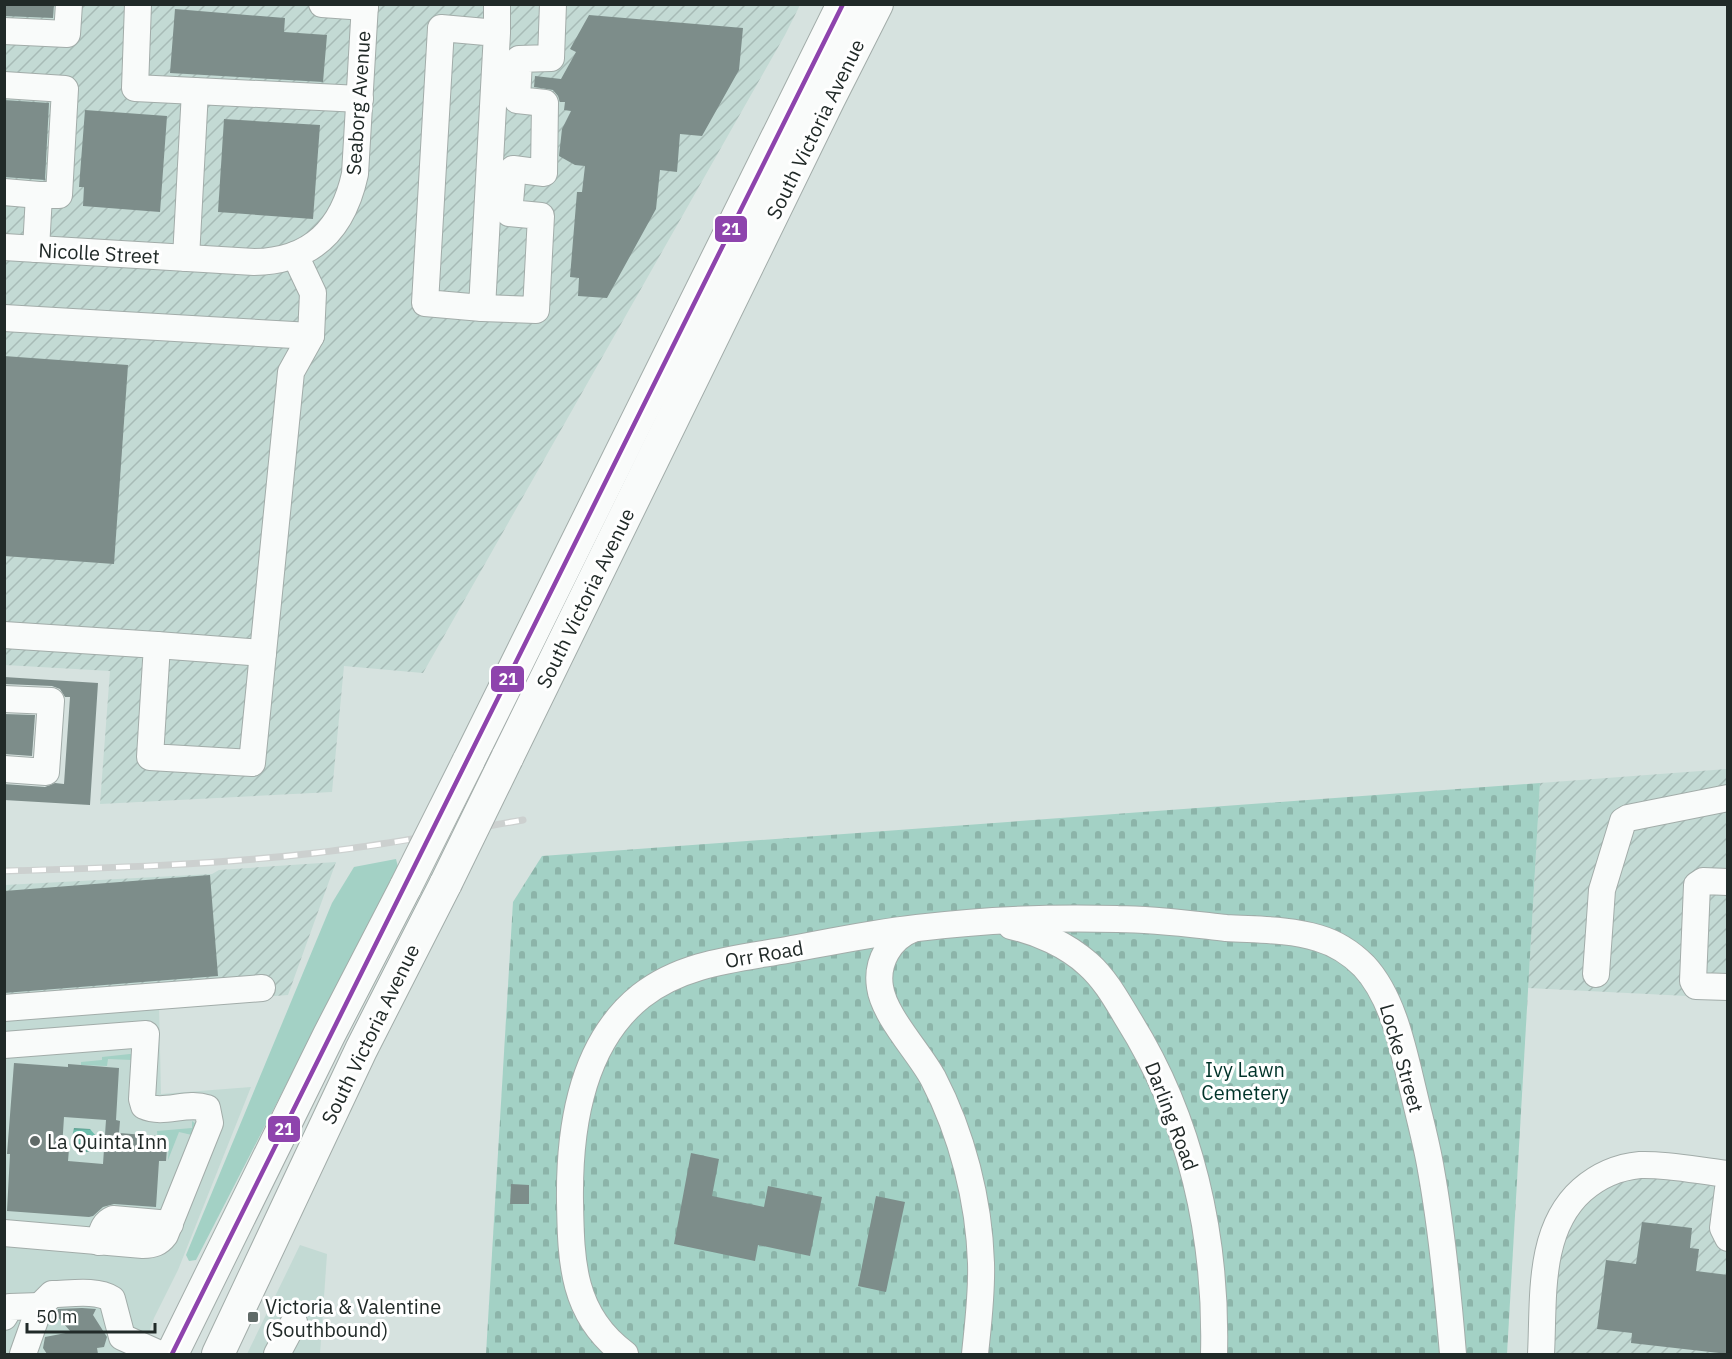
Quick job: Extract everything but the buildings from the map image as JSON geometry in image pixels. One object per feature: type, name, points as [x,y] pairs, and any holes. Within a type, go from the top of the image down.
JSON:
[{"type":"main road","name":"South Victoria Avenue","points":[[172,1354],[843,4]]},
{"type":"main road","name":"South Victoria Avenue","points":[[218,1354],[356,1060],[446,883],[877,4]]},
{"type":"street","points":[[4,31],[67,34],[69,4]]},
{"type":"street","points":[[138,4],[135,88],[360,99]]},
{"type":"street","points":[[322,4],[365,6]]},
{"type":"street","points":[[482,308],[497,4]]},
{"type":"street","points":[[497,33],[441,28],[425,303],[536,310],[541,216],[510,213],[513,169],[544,173],[545,103],[517,100],[519,58],[551,58],[553,4]]},
{"type":"street","name":"Seaborg Avenue","points":[[190,258],[268,261],[295,255],[326,235],[340,217],[350,197],[355,174],[365,6]]},
{"type":"street","points":[[4,85],[65,89],[59,195],[4,192]]},
{"type":"street","points":[[190,258],[195,91]]},
{"type":"street","points":[[36,249],[39,195]]},
{"type":"street","name":"Nicolle Street","points":[[4,247],[190,258]]},
{"type":"street","points":[[157,645],[150,757],[252,763],[291,372],[311,336],[313,292],[295,255]]},
{"type":"street","points":[[4,318],[311,336]]},
{"type":"street","points":[[4,636],[263,653]]},
{"type":"street","points":[[4,699],[51,701],[46,772],[4,769]]},
{"type":"street","points":[[1596,974],[1602,890],[1623,821],[1628,818],[1728,798]]},
{"type":"street","points":[[1728,882],[1703,881],[1697,885],[1693,981],[1696,986],[1728,987]]},
{"type":"street","name":"Locke Street","points":[[993,922],[1121,919],[1294,933],[1329,942],[1359,961],[1381,989],[1404,1051],[1431,1168],[1447,1274],[1453,1354]]},
{"type":"street","name":"Orr Road","points":[[625,1354],[597,1328],[584,1305],[576,1280],[571,1234],[570,1187],[574,1141],[586,1077],[601,1042],[624,1012],[653,987],[705,965],[916,928],[993,922]]},
{"type":"street","name":"Darling Road","points":[[993,922],[1039,935],[1061,945],[1088,964],[1109,988],[1153,1061],[1179,1124],[1198,1188],[1210,1253],[1215,1319],[1214,1354]]},
{"type":"street","points":[[916,928],[900,936],[888,950],[880,967],[879,985],[884,1003],[933,1077],[952,1122],[967,1167],[976,1215],[981,1263],[980,1311],[975,1354]]},
{"type":"street","points":[[4,1008],[262,988]]},
{"type":"street","points":[[4,1045],[146,1034],[142,1099],[144,1106],[158,1110],[198,1105],[207,1108],[210,1123],[165,1235],[153,1245],[4,1233]]},
{"type":"street","points":[[1541,1354],[1547,1255],[1558,1220],[1577,1194],[1603,1175],[1640,1166],[1728,1174]]},
{"type":"street","points":[[1728,1189],[1723,1228],[1728,1238]]},
{"type":"street","points":[[23,1354],[40,1306],[52,1294],[104,1294],[111,1299],[120,1346],[159,1354]]},
{"type":"street","points":[[4,1317],[10,1307],[40,1306]]},
{"type":"street","points":[[277,1354],[294,1322]]},
{"type":"shaded area","points":[[4,5],[800,5],[423,673],[344,666],[332,792],[100,804],[110,671],[5,665]]},
{"type":"shaded area","points":[[1727,769],[1727,998],[1528,988],[1540,783]]},
{"type":"shaded area","points":[[336,862],[288,995],[5,1016],[5,885],[212,874],[219,870]]},
{"type":"shaded area","points":[[159,1004],[161,1094],[251,1087],[178,1270],[154,1318],[142,1354],[5,1354],[5,1016]]},
{"type":"shaded area","points":[[74,1128],[90,1129],[96,1136],[94,1151],[86,1152],[72,1137]]},
{"type":"shaded area","points":[[1603,1175],[1727,1175],[1727,1354],[1541,1354],[1547,1255]]},
{"type":"shaded area","points":[[300,1245],[327,1254],[320,1354],[247,1354]]},
{"type":"green space","name":"Ivy Lawn Cemetery","points":[[1540,783],[1507,1354],[486,1354],[513,902],[542,856]]},
{"type":"green space","points":[[396,859],[398,867],[196,1260],[189,1261],[186,1255],[332,903],[354,867]]},
{"type":"green space","points":[[135,1055],[132,1060],[108,1059],[107,1066],[81,1065],[81,1062],[102,1060],[102,1057]]},
{"type":"green space","points":[[192,1121],[196,1124],[192,1135],[179,1132],[168,1160],[169,1146],[158,1145],[157,1131],[192,1128]]},
{"type":"railway","points":[[4,871],[160,865],[276,857],[367,846],[523,820]]},
{"type":"transit line","name":"21","points":[[172,1354],[843,4]]},
{"type":"place","name":"La Quinta Inn","points":[[35,1141]]},
{"type":"place","name":"Victoria & Valentine (Southbound)","points":[[253,1317]]}]
